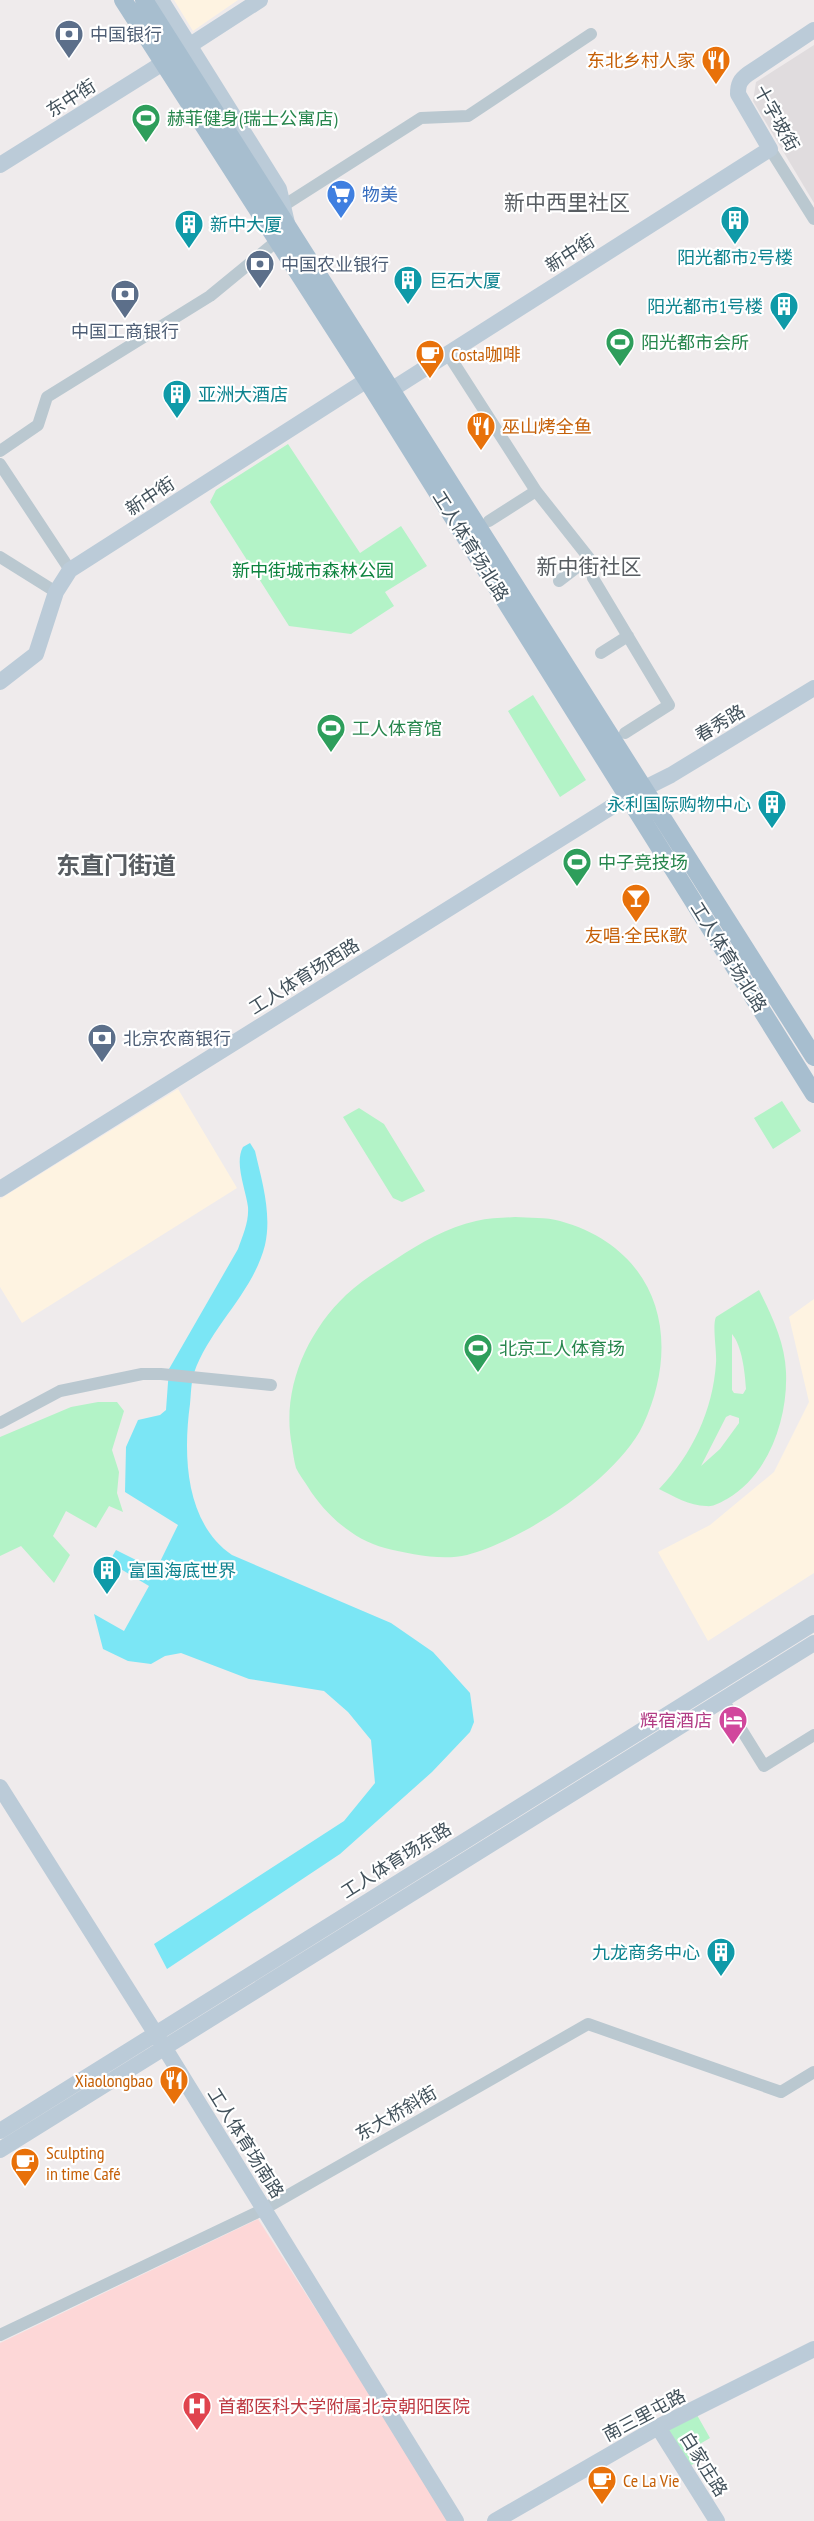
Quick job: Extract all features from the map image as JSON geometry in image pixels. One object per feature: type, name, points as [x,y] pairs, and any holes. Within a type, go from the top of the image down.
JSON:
[{"type":"main road","name":"工人体育场北路","points":[[123,0],[177,54]]},
{"type":"main road","name":"工人体育场北路","points":[[144,0],[366,380],[637,793],[814,1057]]},
{"type":"main road","name":"工人体育场北路","points":[[282,233],[391,390],[637,793],[814,1094]]},
{"type":"street","name":"工人体育场北路","points":[[161,0],[177,54],[279,189],[283,206],[282,233]]},
{"type":"street","name":"东中街","points":[[0,165],[260,0]]},
{"type":"street","name":"十字坡街","points":[[814,30],[748,74],[738,86],[738,94],[814,219]]},
{"type":"street","points":[[283,206],[421,118],[468,116],[591,34]]},
{"type":"street","name":"新中街","points":[[391,390],[770,148]]},
{"type":"street","points":[[0,451],[38,425],[47,397],[210,296],[270,249],[282,233]]},
{"type":"street","points":[[448,354],[536,491],[589,558],[592,578],[669,705],[625,733]]},
{"type":"street","name":"新中街","points":[[0,682],[36,654],[56,592],[70,570],[366,380]]},
{"type":"street","points":[[0,464],[70,570]]},
{"type":"street","points":[[489,521],[536,491]]},
{"type":"street","points":[[0,557],[56,592]]},
{"type":"street","points":[[559,581],[589,558]]},
{"type":"street","points":[[602,653],[628,636]]},
{"type":"street","name":"春秀路","points":[[637,793],[671,775],[814,688]]},
{"type":"street","name":"工人体育场西路","points":[[0,1189],[637,793]]},
{"type":"street","points":[[0,1423],[60,1391],[142,1374],[271,1385]]},
{"type":"street","name":"工人体育场东路","points":[[0,2150],[160,2040],[814,1623]]},
{"type":"street","name":"工人体育场东路","points":[[0,2131],[160,2040],[814,1643]]},
{"type":"street","points":[[723,1700],[764,1766],[814,1735]]},
{"type":"street","name":"工人体育场南路","points":[[0,1787],[160,2040],[456,2521]]},
{"type":"street","name":"东大桥斜街","points":[[0,2335],[264,2209],[588,2024],[781,2092],[814,2072]]},
{"type":"street","name":"南三里屯路","points":[[495,2521],[658,2427],[814,2349]]},
{"type":"street","name":"白家庄路","points":[[658,2427],[717,2521]]},
{"type":"shaded area","points":[[174,0],[238,0],[193,31]]},
{"type":"shaded area","points":[[814,45],[814,203],[753,101],[756,82]]},
{"type":"shaded area","points":[[178,1089],[237,1188],[22,1323],[0,1287],[0,1199]]},
{"type":"shaded area","points":[[814,1299],[814,1573],[708,1641],[658,1552],[710,1525],[774,1472],[809,1402],[789,1317]]},
{"type":"shaded area","name":"首都医科大学附属北京朝阳医院","points":[[258,2219],[451,2521],[0,2521],[0,2343]]},
{"type":"green space","name":"新中街城市森林公园","points":[[288,444],[360,553],[401,526],[427,566],[385,592],[394,606],[351,634],[289,626],[210,502],[216,490]]},
{"type":"green space","points":[[533,695],[586,780],[560,797],[508,711]]},
{"type":"green space","points":[[782,1101],[801,1131],[773,1149],[754,1118]]},
{"type":"green space","points":[[359,1108],[384,1124],[425,1191],[402,1202],[393,1198],[343,1117]]},
{"type":"green space","name":"北京工人体育场","points":[[515,1217],[560,1221],[593,1234],[620,1252],[640,1274],[653,1300],[660,1329],[661,1360],[655,1392],[643,1425],[631,1445],[613,1466],[591,1485],[541,1521],[490,1547],[457,1557],[436,1557],[385,1548],[362,1539],[331,1516],[296,1468],[290,1425],[290,1405],[300,1364],[308,1345],[319,1327],[346,1295],[405,1253],[455,1227],[481,1220]]},
{"type":"green space","points":[[759,1290],[780,1340],[785,1361],[786,1390],[784,1408],[773,1444],[754,1476],[742,1489],[720,1503],[700,1506],[659,1489],[691,1447],[705,1415],[714,1381],[716,1317]],"holes":[[[732,1334],[738,1345],[745,1375],[746,1389],[743,1394],[734,1393],[732,1390]],[[730,1415],[739,1418],[739,1423],[720,1449],[701,1466],[726,1417]]]},
{"type":"green space","points":[[98,1402],[117,1402],[124,1411],[112,1450],[119,1472],[117,1493],[123,1512],[109,1506],[96,1528],[66,1511],[53,1536],[70,1555],[54,1583],[21,1546],[0,1556],[0,1437],[71,1407]]},
{"type":"green space","points":[[697,2415],[710,2438],[693,2448],[700,2460],[688,2467],[665,2429]]},
{"type":"water","points":[[250,1143],[255,1151],[263,1186],[267,1210],[267,1233],[265,1245],[251,1279],[210,1340],[193,1377],[187,1445],[191,1487],[196,1507],[216,1541],[232,1555],[391,1623],[433,1652],[470,1693],[474,1722],[470,1732],[432,1772],[340,1854],[167,1969],[154,1944],[344,1821],[375,1783],[371,1740],[348,1712],[324,1691],[249,1679],[181,1653],[165,1656],[151,1664],[128,1661],[103,1649],[94,1614],[124,1631],[149,1586],[109,1562],[116,1550],[156,1570],[178,1525],[125,1492],[126,1447],[138,1420],[160,1415],[166,1410],[169,1369],[238,1249],[248,1213],[240,1161],[243,1147]]},
{"type":"place","name":"中国银行","points":[[69,60]]},
{"type":"place","name":"东北乡村人家","points":[[716,86]]},
{"type":"place","name":"赫菲健身(瑞士公寓店)","points":[[146,144]]},
{"type":"place","name":"物美","points":[[341,220]]},
{"type":"place","name":"阳光都市2号楼","points":[[735,246]]},
{"type":"place","name":"新中大厦","points":[[189,250]]},
{"type":"place","name":"中国农业银行","points":[[260,290]]},
{"type":"place","name":"巨石大厦","points":[[408,306]]},
{"type":"place","name":"中国工商银行","points":[[125,320]]},
{"type":"place","name":"阳光都市1号楼","points":[[784,332]]},
{"type":"place","name":"阳光都市会所","points":[[620,368]]},
{"type":"place","name":"Costa咖啡","points":[[430,380]]},
{"type":"place","name":"亚洲大酒店","points":[[177,420]]},
{"type":"place","name":"巫山烤全鱼","points":[[481,452]]},
{"type":"place","name":"工人体育馆","points":[[331,754]]},
{"type":"place","name":"永利国际购物中心","points":[[772,830]]},
{"type":"place","name":"中子竞技场","points":[[577,888]]},
{"type":"place","name":"友唱·全民K歌","points":[[636,924]]},
{"type":"place","name":"北京农商银行","points":[[102,1064]]},
{"type":"place","name":"北京工人体育场","points":[[478,1374]]},
{"type":"place","name":"富国海底世界","points":[[107,1596]]},
{"type":"place","name":"辉宿酒店","points":[[733,1746]]},
{"type":"place","name":"九龙商务中心","points":[[721,1978]]},
{"type":"place","name":"Xiaolongbao","points":[[174,2106]]},
{"type":"place","name":"Sculpting in time Café","points":[[25,2188]]},
{"type":"place","name":"首都医科大学附属北京朝阳医院","points":[[197,2432]]},
{"type":"place","name":"Ce La Vie","points":[[602,2506]]},
{"type":"district","name":"新中西里社区","points":[[567,202]]},
{"type":"district","name":"新中街社区","points":[[589,566]]},
{"type":"district","name":"东直门街道","points":[[116,865]]}]
